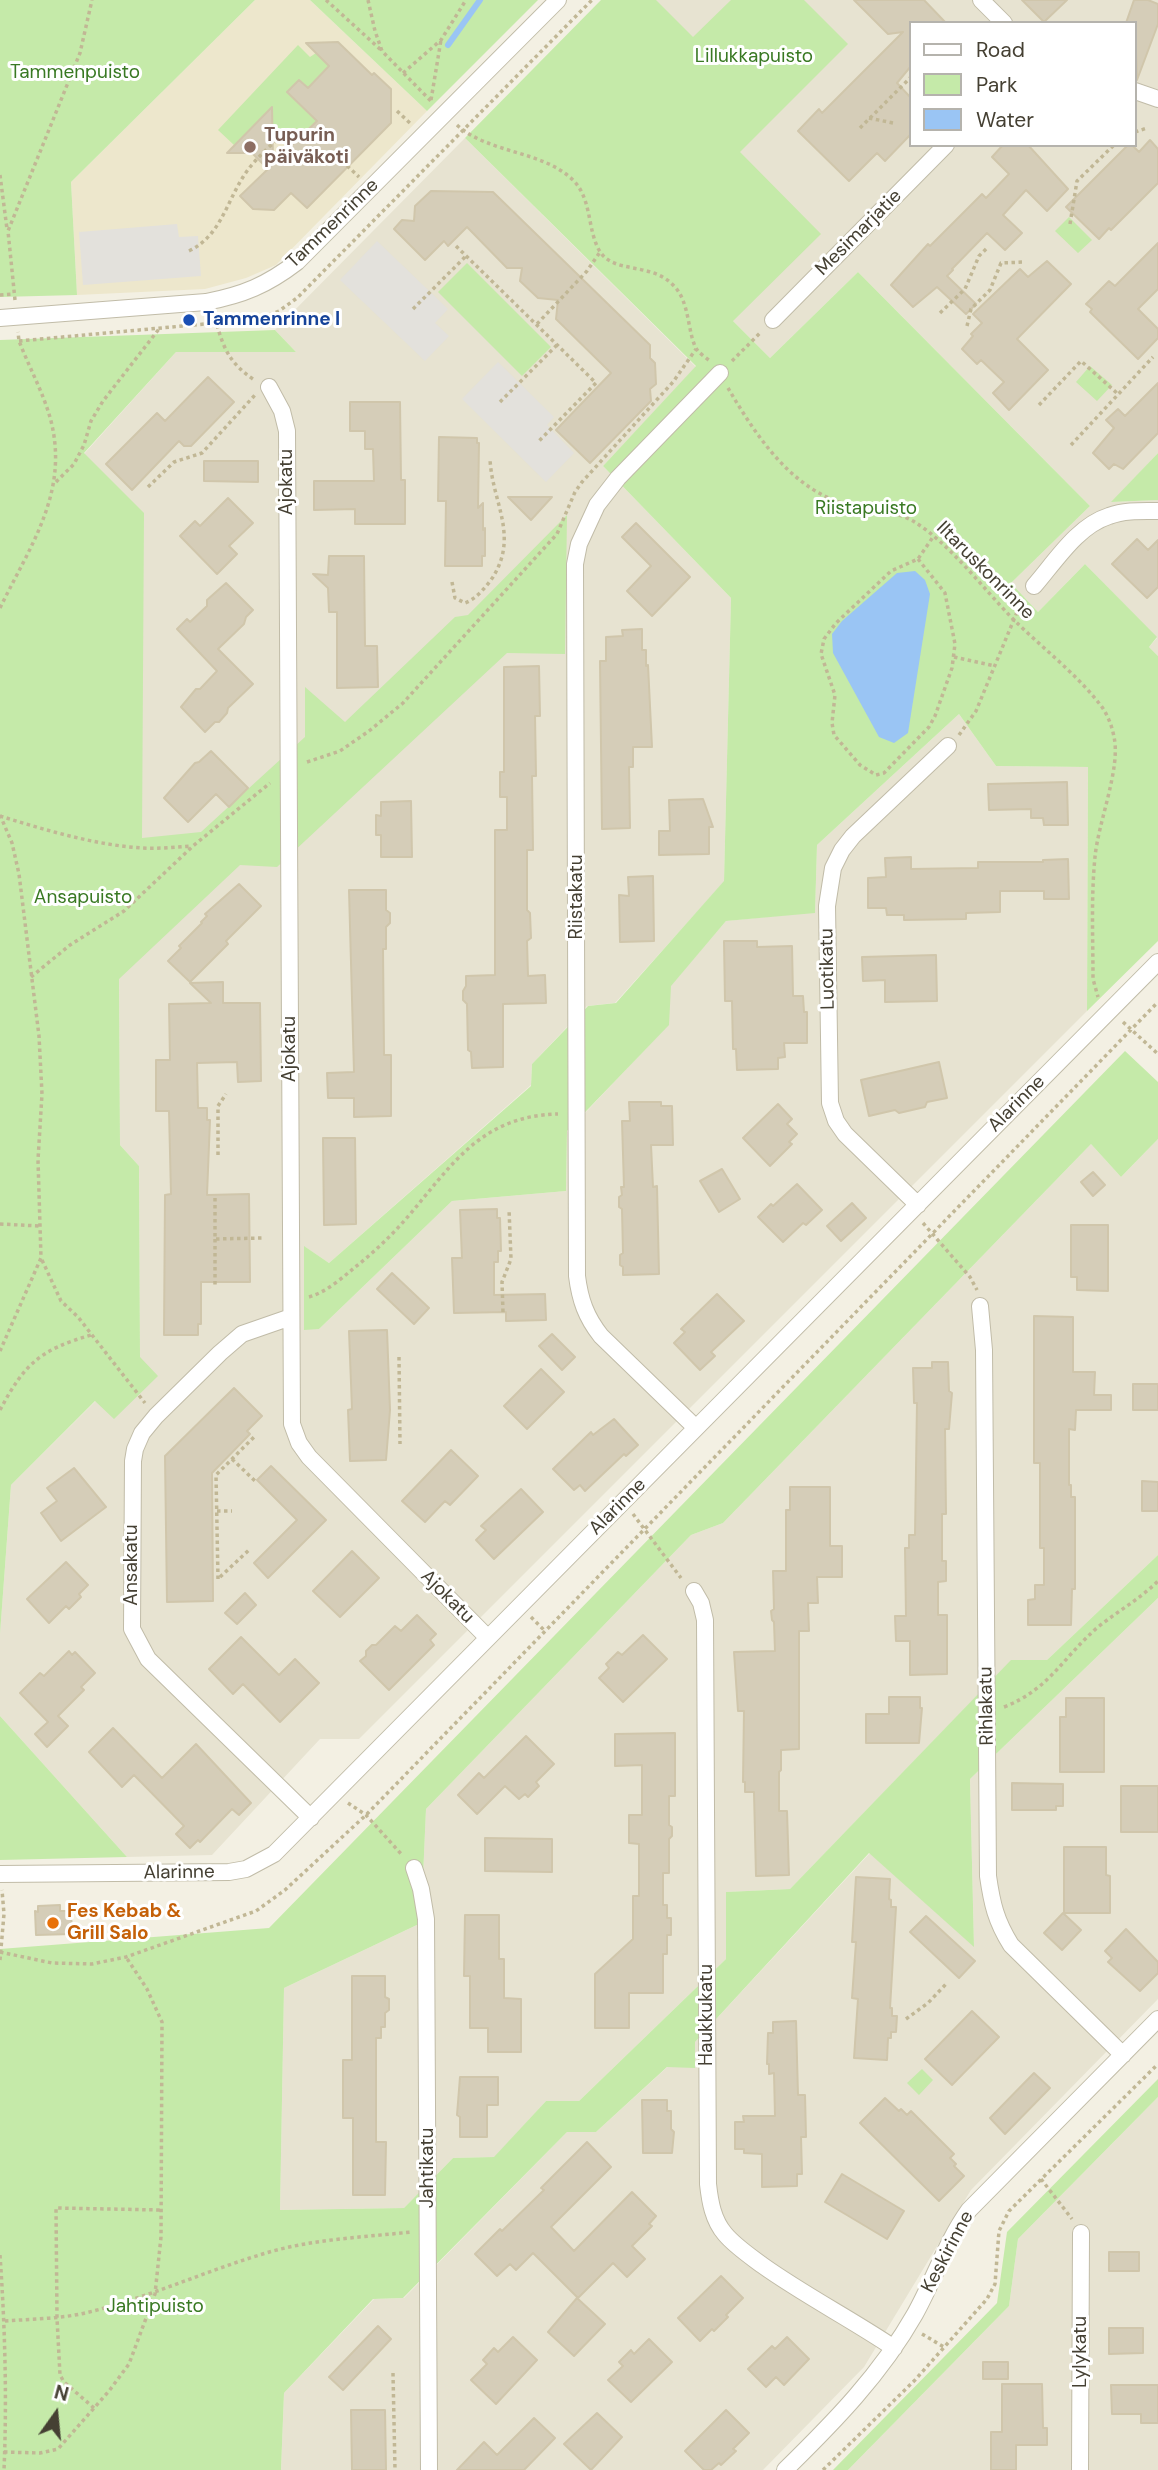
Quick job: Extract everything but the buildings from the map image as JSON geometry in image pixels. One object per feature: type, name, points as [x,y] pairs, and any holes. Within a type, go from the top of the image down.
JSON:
[{"type":"street","name":"Tammenrinne","points":[[0,318],[206,302],[260,287],[297,262],[558,0]]},
{"type":"street","points":[[981,0],[1002,21]]},
{"type":"street","points":[[1137,92],[1158,99]]},
{"type":"street","name":"Mesimarjatie","points":[[773,320],[944,147]]},
{"type":"street","name":"Riistakatu","points":[[696,1428],[601,1336],[588,1320],[579,1297],[575,564],[579,544],[597,505],[618,478],[720,373]]},
{"type":"street","name":"Ajokatu","points":[[269,387],[282,411],[287,431],[292,1424],[299,1443],[309,1457],[488,1638]]},
{"type":"street","points":[[1034,586],[1078,536],[1094,523],[1128,512],[1158,511]]},
{"type":"street","name":"Luotikatu","points":[[915,1208],[845,1134],[836,1121],[830,1103],[827,906],[833,868],[842,850],[853,836],[948,746]]},
{"type":"street","name":"Alarinne","points":[[1,1874],[229,1872],[261,1863],[274,1854],[1158,962]]},
{"type":"street","name":"Rihlakatu","points":[[980,1306],[984,1350],[988,1876],[1000,1929],[1011,1945],[1123,2054]]},
{"type":"street","name":"Ansakatu","points":[[291,1310],[242,1334],[156,1416],[142,1433],[133,1461],[132,1629],[148,1659],[311,1818]]},
{"type":"street","name":"Haukkukatu","points":[[694,1591],[701,1603],[705,1620],[710,2204],[716,2221],[726,2235],[747,2254],[894,2348]]},
{"type":"street","name":"Jahtikatu","points":[[414,1868],[426,1919],[429,2470]]},
{"type":"street","name":"Keskirinne","points":[[785,2470],[858,2395],[894,2348],[969,2210],[1158,2019]]},
{"type":"street","name":"Lylykatu","points":[[1080,2470],[1081,2233]]},
{"type":"path","points":[[31,977],[70,945],[124,911],[193,846],[242,804],[288,770],[340,751],[403,703],[557,534],[582,482],[673,382],[696,349],[682,296],[674,285],[651,270],[623,267],[610,262],[600,252],[592,234],[583,195],[576,183],[551,165],[462,130],[326,0]]},
{"type":"path","points":[[368,0],[374,31],[382,51]]},
{"type":"path","points":[[403,73],[441,40],[466,0]]},
{"type":"path","points":[[431,100],[441,40]]},
{"type":"path","points":[[860,128],[909,79]]},
{"type":"path","points":[[869,118],[893,123]]},
{"type":"path","points":[[1137,131],[1147,128]]},
{"type":"path","points":[[189,251],[203,243],[215,229],[226,214],[243,177],[288,129]]},
{"type":"path","points":[[1070,224],[1077,181],[1112,147]]},
{"type":"path","points":[[0,175],[8,231]]},
{"type":"path","points":[[456,246],[596,383],[539,441]]},
{"type":"path","points":[[940,313],[965,289],[979,256],[986,248]]},
{"type":"path","points":[[536,324],[587,271],[600,252]]},
{"type":"path","points":[[413,309],[466,256]]},
{"type":"path","points":[[967,326],[971,309],[990,290],[1001,262],[1024,261]]},
{"type":"path","points":[[0,295],[14,294]]},
{"type":"path","points":[[148,487],[174,462],[202,453],[249,400],[269,387],[239,369],[224,347],[217,325]]},
{"type":"path","points":[[53,485],[74,464],[91,421],[103,401],[159,329]]},
{"type":"path","points":[[500,402],[558,345]]},
{"type":"path","name":"Iltaruskonrinne","points":[[696,349],[720,373],[751,426],[788,469],[816,492],[838,502],[891,513],[912,521],[933,537],[1104,710],[1115,740],[1115,758],[1094,859],[1093,979],[1096,994],[1158,1054]]},
{"type":"path","points":[[1071,445],[1153,357]]},
{"type":"path","points":[[1039,405],[1081,361],[1118,394]]},
{"type":"path","points":[[452,582],[455,598],[464,603],[470,601],[488,584],[504,551],[505,536],[492,481],[490,459]]},
{"type":"path","points":[[918,559],[945,593],[955,644],[954,657],[936,716],[929,727],[884,773],[876,775],[846,752],[834,735],[832,723],[835,695],[821,654],[824,639],[836,623],[891,571],[918,559],[933,537]]},
{"type":"path","points":[[948,746],[963,732],[976,710],[1013,619],[1034,586]]},
{"type":"path","points":[[954,657],[995,666]]},
{"type":"path","points":[[0,815],[40,829],[98,841],[142,848],[193,846]]},
{"type":"path","points":[[0,815],[12,843],[19,874],[39,1036],[42,1094],[37,1160],[41,1258],[0,1351]]},
{"type":"path","points":[[1,1952],[52,1963],[92,1964],[127,1957],[256,1911],[285,1890],[366,1815],[1158,1002]]},
{"type":"path","points":[[218,1155],[218,1106],[226,1094]]},
{"type":"path","points":[[291,1310],[337,1282],[365,1259],[404,1221],[466,1148],[487,1133],[521,1119],[578,1114]]},
{"type":"path","points":[[215,1198],[215,1287]]},
{"type":"path","points":[[915,1208],[933,1235],[970,1277],[980,1306]]},
{"type":"path","points":[[503,1312],[502,1282],[511,1259],[509,1209]]},
{"type":"path","points":[[0,1224],[41,1226]]},
{"type":"path","points":[[215,1238],[262,1238]]},
{"type":"path","points":[[41,1258],[61,1301],[93,1335],[156,1416]]},
{"type":"path","points":[[0,1410],[13,1386],[26,1370],[51,1348],[93,1335]]},
{"type":"path","points":[[399,1357],[400,1444]]},
{"type":"path","points":[[248,1550],[219,1579],[216,1475],[256,1435]]},
{"type":"path","points":[[232,1459],[255,1481]]},
{"type":"path","points":[[622,1502],[645,1527],[678,1575],[694,1591]]},
{"type":"path","points":[[217,1511],[232,1511]]},
{"type":"path","points":[[987,1714],[1038,1689],[1097,1628],[1146,1593],[1158,1581]]},
{"type":"path","points":[[366,1815],[414,1868]]},
{"type":"path","points":[[0,1960],[4,1914],[1,1874]]},
{"type":"path","points":[[4,2452],[40,2453],[58,2449],[129,2364],[155,2294],[161,2237],[162,2022],[147,1989],[127,1957]]},
{"type":"path","points":[[906,2019],[928,2003],[946,1984]]},
{"type":"path","points":[[824,2470],[915,2380],[987,2299],[995,2284],[999,2231],[1010,2211],[1158,2064]]},
{"type":"path","points":[[1041,2179],[1081,2233]]},
{"type":"path","points":[[94,2408],[64,2382],[60,2375],[56,2208],[161,2210]]},
{"type":"path","points":[[5,2321],[84,2314],[155,2294],[276,2250],[428,2230]]},
{"type":"path","points":[[0,2255],[5,2321],[4,2470]]},
{"type":"path","points":[[907,2327],[944,2347]]},
{"type":"path","points":[[393,2372],[395,2470]]},
{"type":"shaded area","name":"Tupurin päiväkoti","points":[[255,0],[310,0],[427,111],[276,265],[246,278],[205,289],[77,295],[71,182]]},
{"type":"shaded area","points":[[601,0],[1158,0],[1158,453],[1112,502],[1158,500],[1158,656],[1149,647],[1157,638],[1085,564],[1038,612],[1011,583],[1090,506],[858,272],[770,358],[733,321],[740,152]]},
{"type":"shaded area","points":[[465,138],[696,367],[603,466],[731,598],[724,882],[615,1003],[587,1006],[532,1064],[531,1085],[329,1263],[305,1247],[319,1329],[452,1201],[566,1191],[567,1132],[668,1025],[670,986],[726,921],[815,912],[817,845],[959,714],[996,766],[1088,767],[1087,1011],[359,1739],[320,1739],[212,1855],[127,1857],[0,1716],[0,1634],[11,1485],[140,1357],[139,1166],[120,1145],[119,979],[84,454],[176,352],[296,352],[275,330]]},
{"type":"shaded area","points":[[177,224],[179,237],[198,236],[201,276],[83,285],[79,232]]},
{"type":"shaded area","points":[[377,241],[448,309],[435,323],[449,336],[425,361],[340,280]]},
{"type":"shaded area","points":[[498,362],[554,417],[547,425],[574,453],[546,482],[462,399]]},
{"type":"shaded area","points":[[1158,1139],[1158,1555],[1047,1660],[1011,1661],[790,1889],[727,1892],[726,1959],[579,2101],[546,2101],[495,2157],[453,2158],[404,2208],[280,2210],[284,1988],[421,1923],[426,1809],[691,1535],[723,1523],[1091,1144],[1121,1177]]},
{"type":"shaded area","points":[[1158,1598],[1158,1999],[971,2190],[864,2367],[763,2470],[281,2470],[284,2393],[374,2299],[404,2298],[567,2132],[596,2132],[695,2042],[870,1853],[974,1946],[970,1779]]},
{"type":"shaded area","points":[[1158,2097],[1158,2470],[848,2470],[1009,2306],[1018,2239]]},
{"type":"green space","name":"Tammenpuisto","points":[[0,0],[255,0],[71,182],[77,295],[0,297]]},
{"type":"green space","points":[[310,0],[538,0],[427,111]]},
{"type":"green space","name":"Riistapuisto","points":[[601,0],[656,0],[693,37],[731,0],[804,0],[848,44],[740,152],[821,234],[733,321],[770,358],[858,272],[1090,506],[1011,583],[1038,612],[1085,564],[1157,637],[1149,647],[1158,656],[1158,941],[1087,1011],[1088,767],[996,766],[959,714],[817,845],[815,913],[726,921],[671,986],[669,1025],[567,1131],[566,1191],[452,1201],[319,1329],[304,1330],[304,1246],[329,1263],[531,1086],[532,1064],[588,1006],[616,1003],[724,881],[731,598],[603,466],[696,366],[465,138]]},
{"type":"green space","points":[[298,45],[310,57],[316,53],[329,66],[323,72],[323,115],[292,145],[272,128],[272,118],[266,113],[234,145],[218,130]]},
{"type":"green space","points":[[1069,217],[1092,240],[1078,253],[1055,231]]},
{"type":"green space","points":[[467,263],[551,347],[522,376],[438,292]]},
{"type":"green space","name":"Ansapuisto","points":[[275,330],[296,352],[176,352],[84,453],[144,513],[142,838],[201,832],[305,737],[305,687],[345,722],[455,617],[468,615],[567,515],[565,654],[507,653],[277,867],[240,865],[119,979],[120,1145],[139,1166],[140,1357],[158,1376],[114,1419],[95,1401],[11,1485],[0,1634],[0,340]]},
{"type":"green space","points":[[1090,366],[1112,385],[1097,401],[1076,382]]},
{"type":"green space","points":[[1158,453],[1158,500],[1111,502]]},
{"type":"green space","name":"Jahtipuisto","points":[[1125,1051],[1158,1082],[1158,1139],[1121,1177],[1091,1144],[723,1523],[691,1535],[426,1809],[421,1923],[284,1988],[280,2210],[404,2208],[453,2158],[494,2157],[546,2101],[579,2101],[726,1959],[726,1892],[790,1889],[1011,1660],[1047,1660],[1158,1555],[1158,1598],[970,1779],[974,1947],[869,1853],[695,2042],[695,2068],[667,2067],[596,2132],[567,2132],[403,2298],[373,2299],[284,2393],[281,2470],[0,2470],[0,1949],[269,1928]]},
{"type":"green space","points":[[0,1716],[127,1857],[0,1860]]},
{"type":"green space","points":[[922,2069],[933,2080],[919,2095],[907,2083]]},
{"type":"green space","points":[[1158,2079],[1158,2097],[1018,2239],[1009,2306],[848,2470],[833,2470],[997,2303],[1007,2232]]},
{"type":"water","points":[[915,571],[925,580],[930,594],[908,733],[894,743],[879,737],[833,653],[832,634],[842,621],[897,573]]},
{"type":"waterway","points":[[448,45],[480,0]]},
{"type":"place","name":"Tupurin päiväkoti","points":[[250,147]]},
{"type":"place","name":"Tammenrinne I","points":[[189,320]]},
{"type":"place","name":"Fes Kebab & Grill Salo","points":[[53,1923]]},
{"type":"park label","name":"Lillukkapuisto","points":[[754,57]]}]
